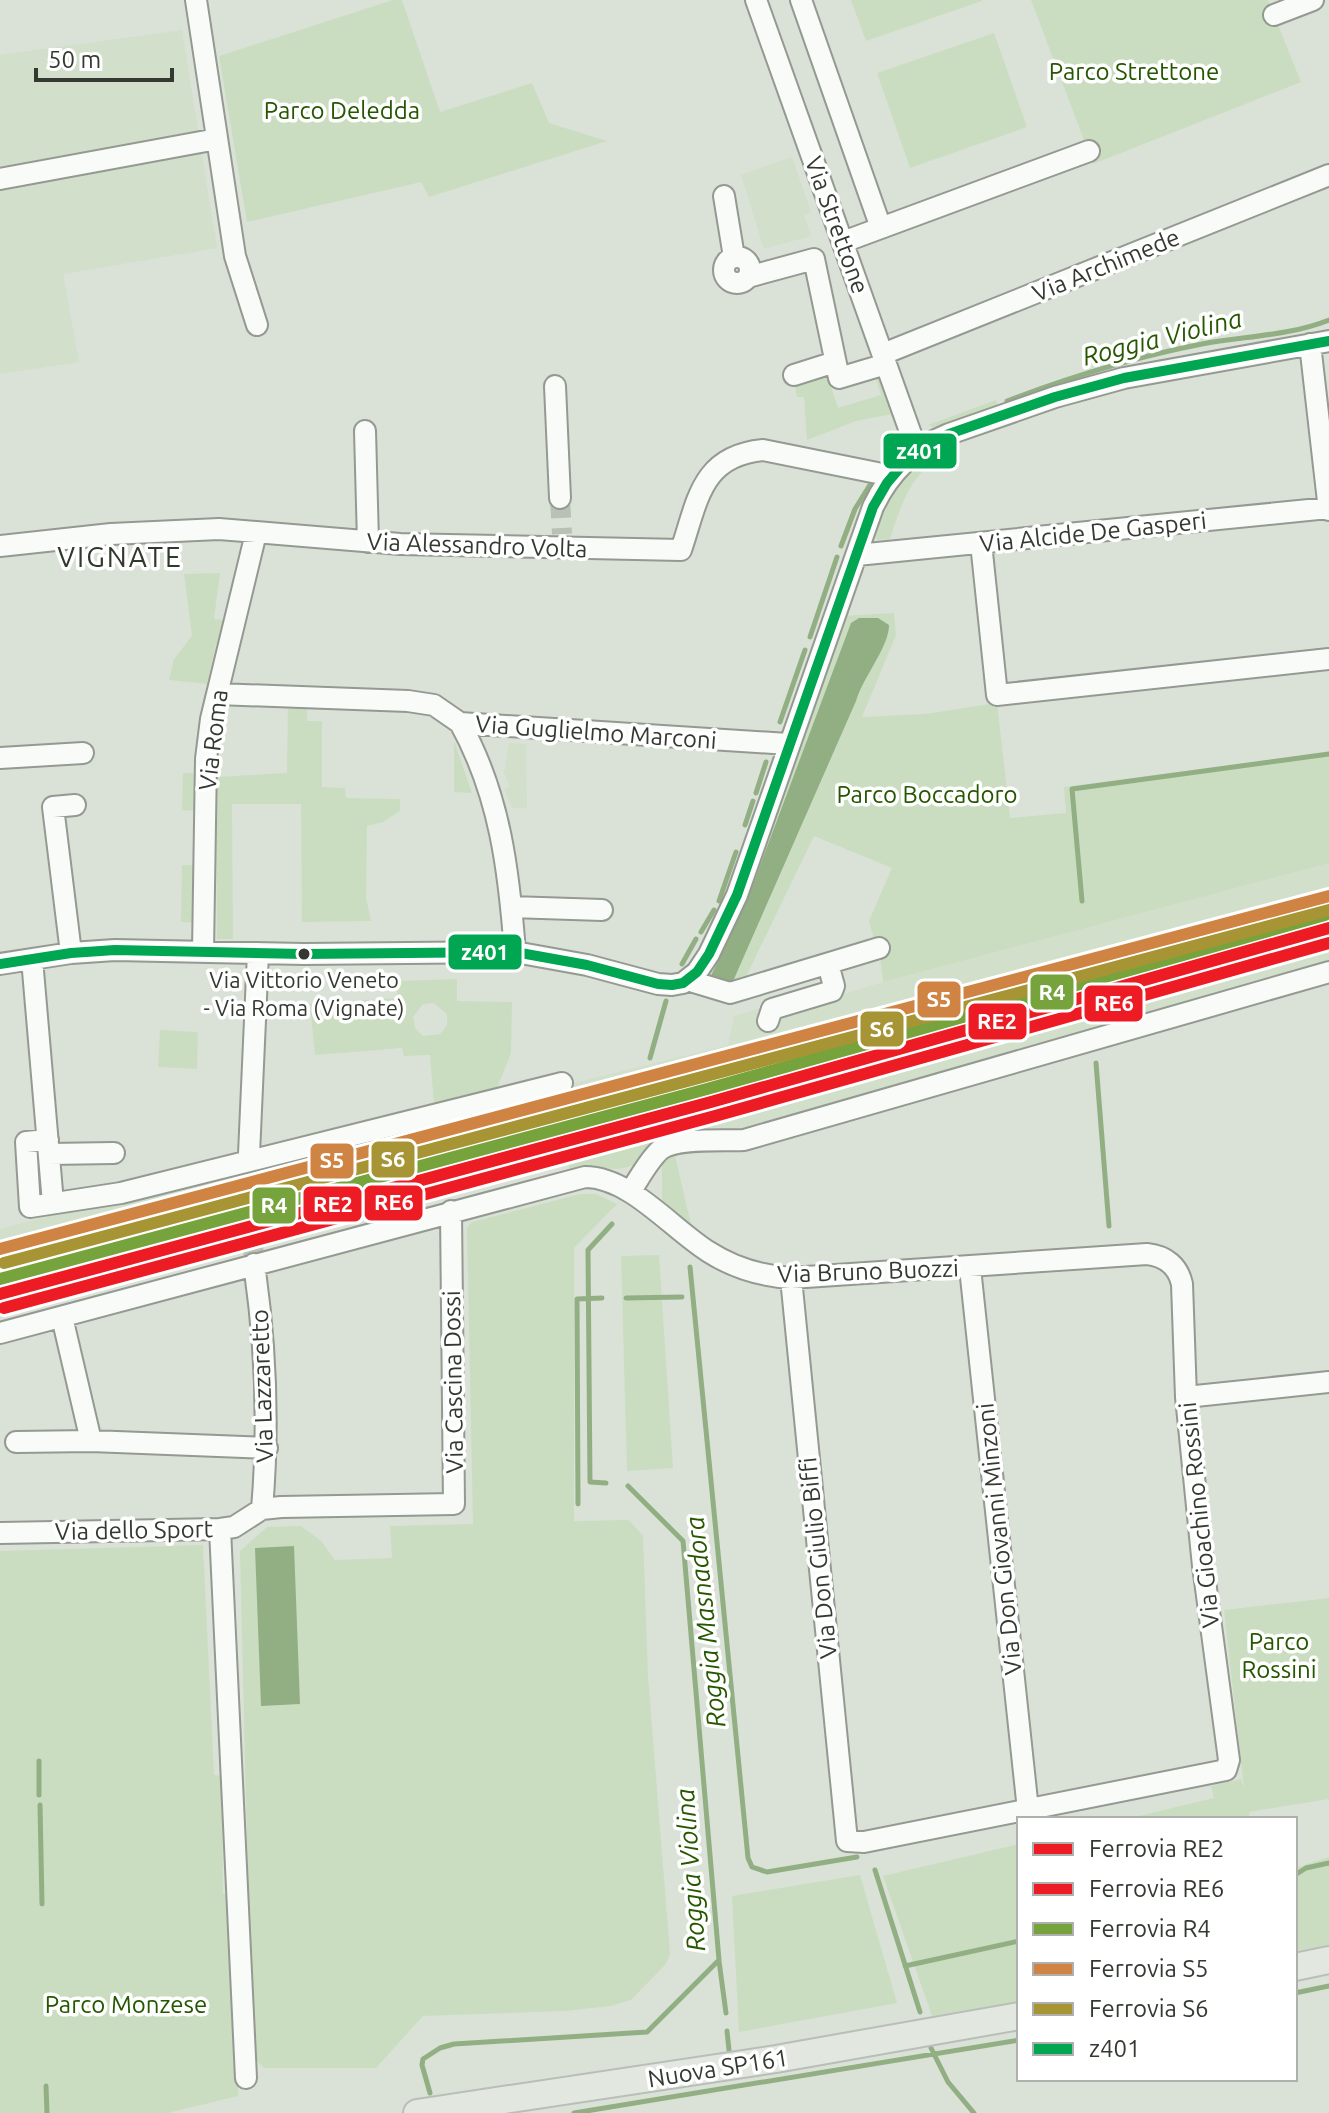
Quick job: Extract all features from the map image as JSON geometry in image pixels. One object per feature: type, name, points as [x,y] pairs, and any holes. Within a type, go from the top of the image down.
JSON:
[{"type":"main road","points":[[1297,1967],[1329,1960]]},
{"type":"main road","name":"Nuova SP161","points":[[417,2113],[776,2059],[1017,2016]]},
{"type":"street","points":[[196,0],[208,140],[235,256],[257,325]]},
{"type":"street","name":"Via Strettone","points":[[756,0],[917,451]]},
{"type":"street","points":[[801,0],[881,228]]},
{"type":"street","points":[[1274,15],[1313,0]]},
{"type":"street","points":[[0,179],[208,140]]},
{"type":"street","points":[[724,196],[734,257],[748,262],[748,277],[814,259],[881,228],[1089,151]]},
{"type":"street","name":"Via Archimede","points":[[835,362],[839,378],[1329,175]]},
{"type":"street","points":[[794,375],[835,362],[814,259]]},
{"type":"street","points":[[0,964],[115,950],[515,952],[587,965],[658,984],[677,984],[697,972],[737,895],[873,507],[892,476],[917,451],[949,434],[1096,385],[1173,367],[1319,342],[1329,509]]},
{"type":"street","points":[[555,386],[560,498]]},
{"type":"street","points":[[365,431],[368,542]]},
{"type":"street","name":"Via Alessandro Volta","points":[[0,546],[158,531],[219,529],[368,542],[562,541],[681,550],[709,474],[719,464],[745,452],[763,450],[892,476]]},
{"type":"street","name":"Via Alcide De Gasperi","points":[[857,555],[1329,509]]},
{"type":"street","name":"Via Roma","points":[[203,952],[206,759],[217,694],[256,533]]},
{"type":"street","points":[[981,543],[997,695],[1329,659]]},
{"type":"street","name":"Via Guglielmo Marconi","points":[[217,694],[426,703],[440,708],[460,723],[788,744]]},
{"type":"street","points":[[460,723],[493,799],[506,855],[515,952]]},
{"type":"street","points":[[0,758],[83,753]]},
{"type":"street","points":[[71,953],[53,807],[75,805]]},
{"type":"street","points":[[511,907],[602,910]]},
{"type":"street","points":[[687,980],[730,993],[879,948]]},
{"type":"street","points":[[249,1154],[258,953]]},
{"type":"street","points":[[32,959],[48,1147]]},
{"type":"street","points":[[768,1021],[772,1009],[832,991],[834,986],[828,964]]},
{"type":"street","points":[[630,1192],[657,1153],[669,1145],[744,1140],[1329,972]]},
{"type":"street","points":[[114,1153],[26,1142],[30,1207],[121,1193],[562,1083]]},
{"type":"street","name":"Via Bruno Buozzi","points":[[0,1333],[585,1177],[607,1180],[630,1192],[715,1256],[759,1274],[791,1278],[1147,1254],[1172,1263]]},
{"type":"street","name":"Via Cascina Dossi","points":[[262,1509],[454,1504],[451,1211]]},
{"type":"street","name":"Via Gioachino Rossini","points":[[1028,1810],[1223,1770],[1229,1760],[1203,1566],[1186,1397],[1182,1284],[1172,1263]]},
{"type":"street","name":"Via Lazzaretto","points":[[254,1264],[266,1378],[267,1448],[262,1509]]},
{"type":"street","name":"Via Don Giovanni Minzoni","points":[[970,1268],[1028,1810]]},
{"type":"street","name":"Via Don Giulio Biffi","points":[[791,1278],[854,1839],[1028,1810]]},
{"type":"street","points":[[62,1317],[91,1441]]},
{"type":"street","points":[[1186,1397],[1329,1382]]},
{"type":"street","points":[[16,1442],[91,1441],[267,1448]]},
{"type":"street","name":"Via dello Sport","points":[[0,1533],[220,1529],[234,1527],[262,1509]]},
{"type":"street","points":[[220,1529],[246,2078]]},
{"type":"shaded area","points":[[182,30],[217,248],[63,274],[79,362],[0,374],[0,55]]},
{"type":"shaded area","points":[[792,157],[811,212],[804,215],[811,236],[764,249],[741,175]]},
{"type":"shaded area","points":[[859,618],[878,618],[889,625],[885,643],[859,692],[734,979],[729,985],[708,982],[749,895],[851,623]]},
{"type":"shaded area","points":[[509,743],[526,744],[527,808],[512,808],[504,789],[510,787],[504,772]]},
{"type":"shaded area","points":[[1329,863],[1329,981],[747,1148],[670,1136],[0,1317],[0,1229],[52,1215],[53,1212],[728,1045],[734,1016],[822,989],[825,1000]]},
{"type":"shaded area","points":[[294,1546],[300,1704],[261,1706],[255,1548]]},
{"type":"green space","name":"Parco Deledda","points":[[393,0],[402,0],[440,112],[532,83],[549,123],[607,141],[429,197],[421,182],[247,222],[219,56]]},
{"type":"green space","points":[[851,0],[982,0],[982,1],[866,41]]},
{"type":"green space","name":"Parco Strettone","points":[[1031,0],[1268,0],[1301,82],[1093,164]]},
{"type":"green space","points":[[994,33],[1027,127],[910,168],[877,73]]},
{"type":"green space","points":[[825,369],[838,408],[881,395],[874,372],[880,370],[897,413],[856,421],[807,440],[804,397],[797,397],[794,378]]},
{"type":"green space","points":[[996,400],[998,407],[937,429],[928,425]]},
{"type":"green space","points":[[942,457],[922,472],[908,492],[890,539],[877,540],[873,533],[899,486],[918,468]]},
{"type":"green space","points":[[220,573],[214,619],[231,621],[225,643],[216,644],[207,684],[169,680],[174,659],[192,636],[184,574]]},
{"type":"green space","name":"Parco Boccadoro","points":[[894,613],[896,635],[862,717],[925,714],[997,703],[1010,818],[1066,813],[1064,787],[1329,752],[1329,863],[883,982],[879,948],[869,921],[892,868],[814,836],[743,983],[707,979],[747,895],[842,616]]},
{"type":"green space","points":[[288,703],[307,703],[307,721],[322,721],[322,787],[345,788],[346,798],[400,799],[400,811],[383,822],[367,826],[366,898],[371,921],[302,922],[301,804],[232,804],[233,939],[217,939],[216,777],[287,773]]},
{"type":"green space","points":[[454,741],[472,793],[454,792]]},
{"type":"green space","points":[[183,773],[199,773],[199,811],[182,810]]},
{"type":"green space","points":[[182,865],[198,865],[197,923],[181,922]]},
{"type":"green space","points":[[457,979],[457,1001],[512,1002],[511,1053],[497,1088],[434,1104],[430,1055],[404,1056],[402,1048],[315,1055],[310,1004],[397,998],[397,981]],"holes":[[[434,1003],[447,1014],[447,1025],[440,1034],[423,1036],[415,1028],[413,1017],[423,1004]]]},
{"type":"green space","points":[[160,1030],[198,1032],[197,1069],[158,1067]]},
{"type":"green space","points":[[652,1141],[646,1154],[629,1167],[570,1170],[568,1164]]},
{"type":"green space","points":[[674,1151],[692,1229],[662,1201],[662,1160]]},
{"type":"green space","points":[[580,1194],[596,1194],[617,1204],[574,1248],[574,1521],[629,1520],[643,1536],[648,1676],[670,1954],[666,1964],[631,2000],[611,2006],[565,2011],[423,2016],[376,2068],[264,2068],[252,2056],[240,1551],[267,1527],[301,1526],[321,1541],[335,1560],[392,1558],[390,1526],[473,1524],[467,1228],[472,1222]]},
{"type":"green space","points":[[659,1255],[673,1468],[627,1471],[621,1256]]},
{"type":"green space","name":"Parco Monzese","points":[[203,1545],[214,1775],[222,1776],[223,1894],[232,1895],[238,2096],[168,2113],[0,2113],[0,1551]]},
{"type":"green space","name":"Parco Rossini","points":[[1329,1598],[1329,1799],[1249,1812],[1250,1817],[1134,1817],[1214,1798],[1211,1786],[1241,1779],[1244,1788],[1224,1610]]},
{"type":"green space","points":[[1017,1844],[1017,2001],[932,2016],[883,1876]]},
{"type":"green space","points":[[1329,1857],[1329,1945],[1297,1951],[1297,1867]]},
{"type":"green space","points":[[860,1875],[897,2003],[739,2032],[732,1896]]},
{"type":"waterway","name":"Roggia Violina","points":[[1007,401],[1152,355],[1298,329],[1329,320]]},
{"type":"waterway","name":"Roggia Violina","points":[[841,546],[855,509],[873,480]]},
{"type":"waterway","name":"Roggia Violina","points":[[810,637],[837,557]]},
{"type":"waterway","name":"Roggia Violina","points":[[780,722],[805,650]]},
{"type":"waterway","points":[[1082,901],[1072,789],[1329,754]]},
{"type":"waterway","name":"Roggia Violina","points":[[756,793],[766,762]]},
{"type":"waterway","name":"Roggia Violina","points":[[745,825],[753,801]]},
{"type":"waterway","name":"Roggia Violina","points":[[719,901],[736,852]]},
{"type":"waterway","name":"Roggia Violina","points":[[701,932],[714,910]]},
{"type":"waterway","name":"Roggia Violina","points":[[682,964],[696,939]]},
{"type":"waterway","name":"Roggia Violina","points":[[650,1058],[666,1001]]},
{"type":"waterway","points":[[1096,1063],[1109,1226]]},
{"type":"waterway","name":"Roggia Violina","points":[[606,1483],[590,1482],[588,1250],[612,1224]]},
{"type":"waterway","name":"Roggia Masnadora","points":[[690,1267],[748,1858],[752,1867],[767,1872],[857,1857]]},
{"type":"waterway","points":[[626,1298],[682,1297]]},
{"type":"waterway","points":[[578,1504],[577,1299],[602,1298]]},
{"type":"waterway","name":"Roggia Violina","points":[[430,2093],[423,2059],[440,2048],[454,2044],[647,2032],[719,1960],[683,1541],[628,1486]]},
{"type":"waterway","points":[[39,1761],[39,1795]]},
{"type":"waterway","points":[[40,1805],[42,1904]]},
{"type":"waterway","points":[[1297,1874],[1306,1868],[1329,1863]]},
{"type":"waterway","name":"Roggia Masnadora","points":[[875,1870],[920,2012]]},
{"type":"waterway","points":[[905,1966],[1017,1941]]},
{"type":"waterway","points":[[719,1961],[726,2013]]},
{"type":"waterway","points":[[1297,1993],[1329,1986]]},
{"type":"waterway","points":[[727,2031],[729,2050]]},
{"type":"waterway","points":[[574,2113],[1017,2040]]},
{"type":"waterway","name":"Roggia Masnadora","points":[[931,2048],[948,2082],[974,2113]]},
{"type":"waterway","points":[[46,2086],[47,2113]]},
{"type":"tunnel","points":[[560,498],[562,534]]},
{"type":"tunnel","points":[[249,1154],[254,1264]]},
{"type":"rail line","name":"S5","points":[[0,1249],[1329,896]]},
{"type":"rail line","name":"S6","points":[[4,1263],[1329,910]]},
{"type":"rail line","name":"R4","points":[[0,1279],[707,1089],[1325,915]]},
{"type":"rail line","name":"RE2","points":[[0,1294],[711,1102],[1329,928]]},
{"type":"rail line","name":"RE6","points":[[4,1308],[715,1116],[1329,943]]},
{"type":"transit line","name":"z401","points":[[0,964],[115,950],[304,954],[515,952],[587,965],[658,984],[683,983],[697,972],[709,954],[737,895],[873,507],[904,463],[949,434],[1055,397],[1124,378],[1329,341]]},
{"type":"place","name":"Via Vittorio Veneto - Via Roma (Vignate)","points":[[304,954]]},
{"type":"district","name":"VIGNATE","points":[[120,556]]}]
